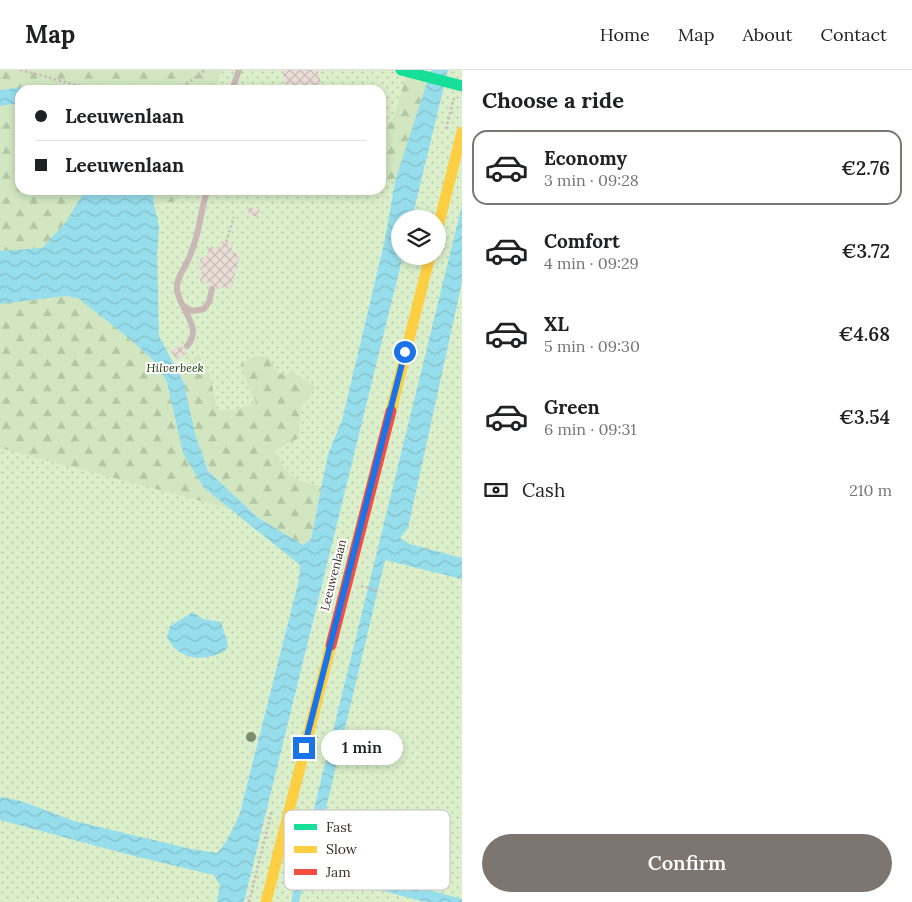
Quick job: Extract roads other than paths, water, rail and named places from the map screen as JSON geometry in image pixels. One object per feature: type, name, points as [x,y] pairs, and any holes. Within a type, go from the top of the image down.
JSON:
[{"type":"street","points":[[401,70],[462,86]]},
{"type":"street","points":[[442,210],[462,132]]},
{"type":"street","name":"Leeuwenlaan","points":[[289,810],[428,265]]},
{"type":"street","name":"Leeuwenlaan","points":[[266,902],[284,831]]},
{"type":"lane","points":[[234,85],[239,70]]},
{"type":"lane","points":[[187,346],[192,340],[194,328],[177,289],[178,282],[193,251],[206,195]]},
{"type":"lane","points":[[183,305],[192,311],[204,309],[209,302],[212,289]]},
{"type":"water","points":[[431,70],[448,70],[414,210],[391,210],[391,265],[401,265],[244,902],[217,902],[220,885],[214,875],[134,856],[0,820],[0,797],[21,801],[74,821],[191,849],[217,853],[226,842],[239,816],[299,579],[300,565],[204,488],[183,453],[167,382],[155,362],[131,340],[78,298],[65,296],[0,304],[0,251],[42,248],[66,222],[82,195],[153,195],[159,226],[157,256],[159,336],[184,383],[195,434],[208,471],[257,517],[303,545],[311,539],[328,454],[342,420],[385,239],[395,181]]},
{"type":"water","points":[[15,88],[15,104],[0,106],[0,90]]},
{"type":"water","points":[[462,205],[462,282],[408,528],[400,538],[410,544],[462,558],[462,579],[385,560],[326,810],[314,810]]},
{"type":"water","points":[[193,612],[203,619],[221,622],[228,644],[225,651],[217,655],[200,658],[185,655],[172,645],[167,637],[170,626]]},
{"type":"water","points":[[294,890],[302,890],[299,902],[291,902]]},
{"type":"water","points":[[379,890],[429,890],[462,899],[462,902],[425,902]]},
{"type":"park label","name":"Hilverbeek","points":[[175,367]]}]
